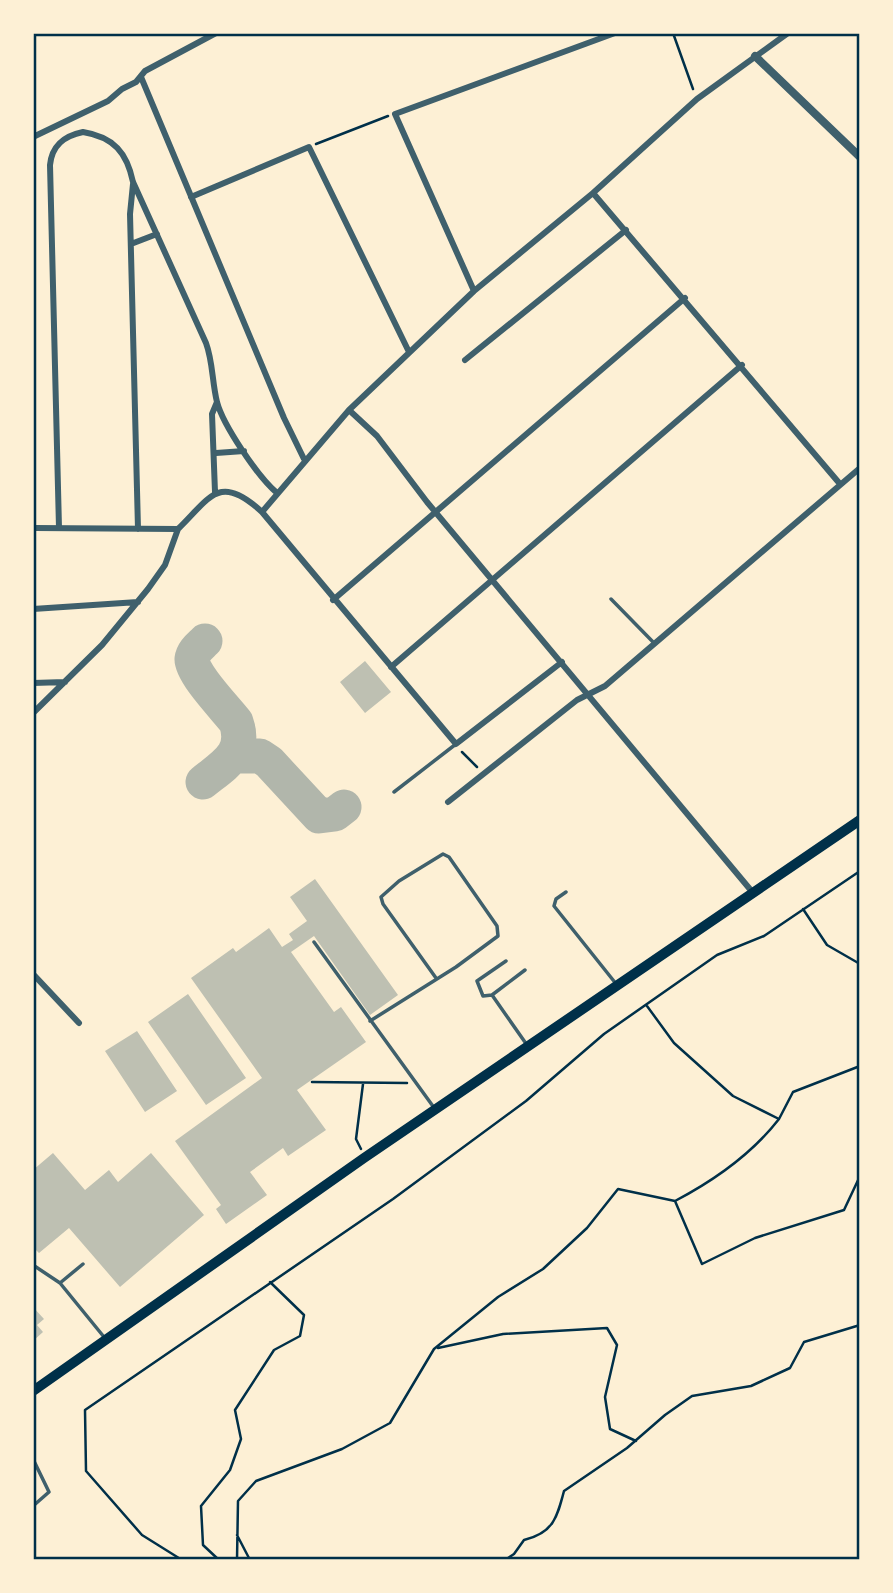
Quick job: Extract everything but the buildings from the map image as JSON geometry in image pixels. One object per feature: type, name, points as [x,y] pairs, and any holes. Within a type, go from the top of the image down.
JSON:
[{"type":"main road","points":[[33,1391],[364,1158],[619,987],[860,820]]},
{"type":"street","points":[[33,137],[108,101],[141,77],[145,71],[216,33]]},
{"type":"street","points":[[474,291],[395,114],[615,33]]},
{"type":"street","points":[[262,512],[304,459],[349,410],[474,291],[593,193],[697,99],[788,33]]},
{"type":"street","points":[[755,56],[860,158]]},
{"type":"street","points":[[141,77],[284,418],[304,459]]},
{"type":"street","points":[[59,528],[50,165],[51,156],[59,143],[83,132],[100,136],[117,146],[126,158],[133,182],[206,343],[213,363],[217,402],[244,452],[261,477],[277,493]]},
{"type":"street","points":[[191,197],[309,147],[409,352]]},
{"type":"street","points":[[133,182],[131,244],[138,529]]},
{"type":"street","points":[[593,193],[742,365],[840,484]]},
{"type":"street","points":[[465,360],[625,230]]},
{"type":"street","points":[[131,244],[157,234]]},
{"type":"street","points":[[333,600],[685,298]]},
{"type":"street","points":[[391,667],[742,365]]},
{"type":"street","points":[[33,713],[138,602],[165,565],[178,529],[215,492],[216,453],[212,414],[217,402]]},
{"type":"street","points":[[349,410],[377,436],[436,513],[589,693],[754,894]]},
{"type":"street","points":[[216,453],[244,452]]},
{"type":"street","points":[[448,803],[589,693],[605,686],[860,468]]},
{"type":"street","points":[[215,492],[237,494],[262,512],[456,744],[562,662]]},
{"type":"street","points":[[35,528],[178,529]]},
{"type":"street","points":[[33,609],[138,602]]},
{"type":"street","points":[[33,683],[65,682]]},
{"type":"street","points":[[33,974],[79,1023]]},
{"type":"lane","points":[[611,599],[655,644]]},
{"type":"lane","points":[[394,792],[456,744]]},
{"type":"lane","points":[[370,1021],[464,961],[499,933],[449,857],[443,853],[399,881],[382,897],[383,904],[436,978]]},
{"type":"lane","points":[[566,892],[555,901],[555,908],[619,987]]},
{"type":"lane","points":[[314,942],[436,1111]]},
{"type":"lane","points":[[506,961],[477,981],[483,996],[492,995],[525,970]]},
{"type":"lane","points":[[492,995],[528,1046]]},
{"type":"lane","points":[[60,1283],[83,1264]]},
{"type":"lane","points":[[33,1265],[60,1283],[107,1340]]},
{"type":"lane","points":[[33,1459],[50,1492],[33,1506]]},
{"type":"lane","points":[[33,1476],[40,1471]]},
{"type":"path","points":[[673,33],[697,99]]},
{"type":"path","points":[[309,147],[395,114]]},
{"type":"path","points":[[456,744],[484,775]]},
{"type":"path","points":[[182,1560],[142,1535],[86,1471],[85,1410],[393,1199],[526,1101],[604,1034],[717,955],[764,936],[860,871]]},
{"type":"path","points":[[803,909],[827,945],[860,964]]},
{"type":"path","points":[[647,1006],[674,1043],[733,1096],[779,1119]]},
{"type":"path","points":[[236,1560],[238,1501],[256,1481],[342,1449],[390,1423],[434,1349],[498,1297],[543,1269],[587,1228],[618,1189],[676,1201],[718,1178],[766,1136],[779,1119],[793,1092],[860,1066]]},
{"type":"path","points":[[312,1082],[416,1083]]},
{"type":"path","points":[[363,1084],[356,1139],[364,1158]]},
{"type":"path","points":[[676,1201],[702,1265],[755,1238],[844,1209],[860,1177]]},
{"type":"path","points":[[219,1560],[203,1545],[201,1506],[230,1470],[241,1439],[235,1410],[274,1350],[300,1336],[304,1315],[269,1282]]},
{"type":"path","points":[[505,1560],[514,1554],[523,1540],[539,1536],[556,1522],[564,1491],[636,1441],[692,1396],[751,1385],[790,1368],[804,1342],[860,1325]]},
{"type":"path","points":[[434,1349],[503,1334],[607,1328],[617,1345],[605,1396],[610,1429],[636,1441]]},
{"type":"path","points":[[236,1532],[250,1560]]},
{"type":"taxiway","points":[[203,782],[232,757],[239,733],[236,722],[203,682],[193,665],[194,654],[205,641]]},
{"type":"taxiway","points":[[235,756],[260,756],[269,762],[319,816],[335,814],[344,807]]}]
